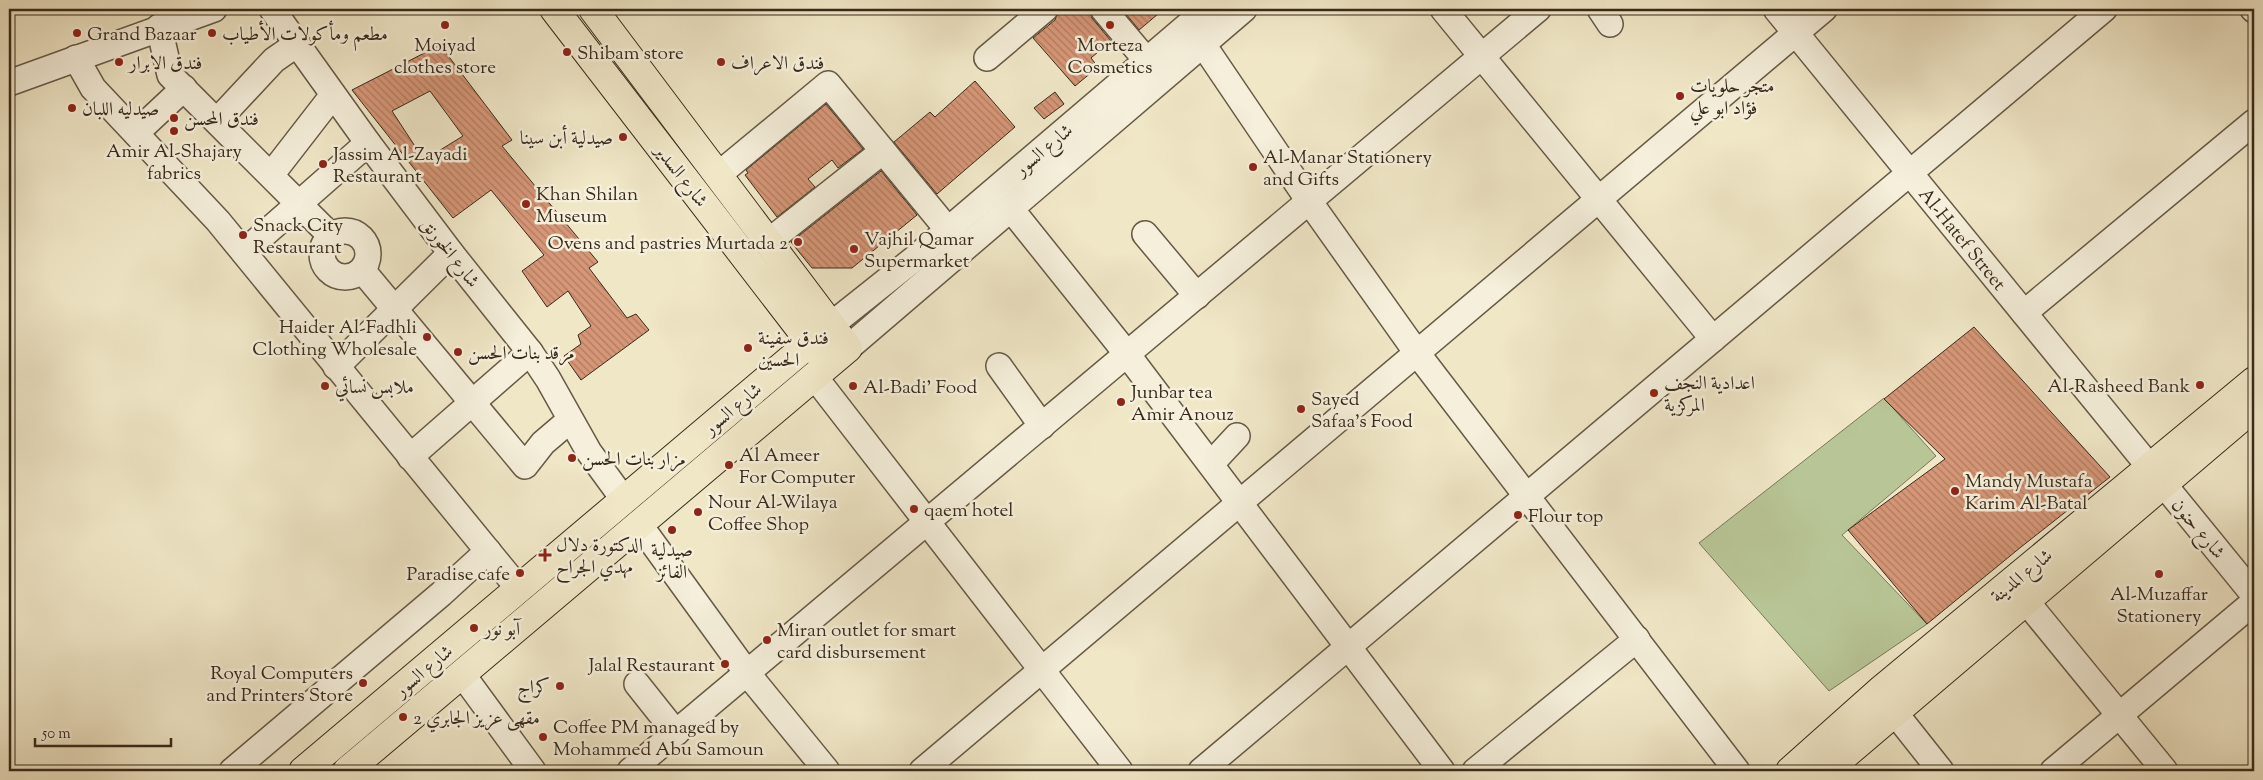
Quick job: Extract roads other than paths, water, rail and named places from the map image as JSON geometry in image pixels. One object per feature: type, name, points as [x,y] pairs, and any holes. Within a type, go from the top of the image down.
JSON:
[{"type":"main road","name":"شارع السدير","points":[[554,9],[810,342],[830,363]]},
{"type":"main road","name":"شارع السدير","points":[[593,9],[831,325],[830,363]]},
{"type":"main road","points":[[612,85],[636,66]]},
{"type":"main road","name":"شارع السور","points":[[303,771],[831,325]]},
{"type":"main road","name":"شارع السور","points":[[347,771],[830,363]]},
{"type":"main road","name":"شارع المدينة","points":[[1826,771],[2026,601],[2254,381]]},
{"type":"main road","name":"شارع المدينة","points":[[1790,771],[1882,689],[2156,476],[2254,407]]},
{"type":"street","points":[[9,82],[214,9]]},
{"type":"street","name":"شارع الخورنق","points":[[272,9],[368,143],[451,253],[530,352],[548,379],[589,452],[624,500]]},
{"type":"street","points":[[987,58],[1045,9]]},
{"type":"street","points":[[1104,9],[1147,61]]},
{"type":"street","name":"شارع السور","points":[[831,325],[914,259],[1208,9]]},
{"type":"street","name":"شارع السور","points":[[830,363],[1244,9]]},
{"type":"street","points":[[1443,9],[1713,339]]},
{"type":"street","points":[[630,771],[1538,9]]},
{"type":"street","name":"Al-Hatef Street","points":[[1776,9],[2156,476]]},
{"type":"street","points":[[929,769],[1042,670],[1824,9]]},
{"type":"street","points":[[1201,771],[2104,9]]},
{"type":"street","points":[[159,27],[170,74],[330,236]]},
{"type":"street","points":[[1202,43],[1309,201],[1417,353],[1528,495],[1737,771]]},
{"type":"street","points":[[217,121],[274,60],[297,44]]},
{"type":"street","points":[[76,58],[93,88],[218,221],[519,589]]},
{"type":"street","points":[[718,175],[828,84],[948,230]]},
{"type":"street","points":[[136,133],[184,88]]},
{"type":"street","points":[[271,176],[333,95]]},
{"type":"street","points":[[2024,313],[2254,122]]},
{"type":"street","points":[[244,252],[368,143]]},
{"type":"street","points":[[768,242],[883,151]]},
{"type":"street","points":[[1011,209],[1127,354],[1442,771]]},
{"type":"street","points":[[345,231],[359,236],[367,249],[368,257],[362,270],[355,275],[340,277],[327,270],[322,256],[325,241],[330,236],[345,231]]},
{"type":"street","points":[[1145,234],[1196,296]]},
{"type":"street","points":[[336,367],[451,253]]},
{"type":"street","points":[[914,259],[931,278]]},
{"type":"street","points":[[362,270],[525,466],[543,443],[570,420]]},
{"type":"street","points":[[410,457],[530,352]]},
{"type":"street","points":[[830,363],[928,522],[1120,771]]},
{"type":"street","points":[[999,366],[1042,426]]},
{"type":"street","points":[[1211,464],[1237,436]]},
{"type":"street","name":"شارع حنون","points":[[2156,476],[2254,595]]},
{"type":"street","points":[[639,524],[748,673],[827,771]]},
{"type":"street","points":[[232,771],[434,600],[488,551]]},
{"type":"street","points":[[2026,601],[2165,771]]},
{"type":"street","points":[[2053,771],[2254,602]]},
{"type":"street","points":[[1476,771],[1637,639]]},
{"type":"street","points":[[462,674],[533,771]]},
{"type":"street","points":[[637,684],[676,733]]},
{"type":"street","points":[[1895,713],[1941,771]]},
{"type":"place","name":"Moiyad clothes store","points":[[445,25]]},
{"type":"place","name":"Morteza Cosmetics","points":[[1110,25]]},
{"type":"place","name":"Grand Bazaar","points":[[77,33]]},
{"type":"place","name":"مطعم ومأكولات الأطياب","points":[[212,33]]},
{"type":"place","name":"Shibam store","points":[[567,52]]},
{"type":"place","name":"فندق الابرار","points":[[119,62]]},
{"type":"place","name":"فندق الاعراف","points":[[721,62]]},
{"type":"place","name":"متجر حلويات فؤاد ابو علي","points":[[1680,96]]},
{"type":"place","name":"صيدليه اللبان","points":[[72,108]]},
{"type":"place","name":"فندق المحسن","points":[[174,118]]},
{"type":"place","name":"Amir Al-Shajary fabrics","points":[[174,131]]},
{"type":"place","name":"صيدلية أبن سينا","points":[[623,137]]},
{"type":"place","name":"Jassim Al-Zayadi Restaurant","points":[[323,164]]},
{"type":"place","name":"Al-Manar Stationery and Gifts","points":[[1253,167]]},
{"type":"place","name":"Khan Shilan Museum","points":[[526,204]]},
{"type":"place","name":"Snack City Restaurant","points":[[243,235]]},
{"type":"place","name":"Ovens and pastries Murtada 2","points":[[798,242]]},
{"type":"place","name":"Vajhil Qamar Supermarket","points":[[854,249]]},
{"type":"place","name":"Haider Al-Fadhli Clothing Wholesale","points":[[427,337]]},
{"type":"place","name":"فندق سفينة الحسين","points":[[748,348]]},
{"type":"place","name":"مرقد بنات الحسن","points":[[458,352]]},
{"type":"place","name":"Al-Rasheed Bank","points":[[2200,385]]},
{"type":"place","name":"ملابس نسائي","points":[[325,386]]},
{"type":"place","name":"Al-Badi' Food","points":[[853,386]]},
{"type":"place","name":"اعدادية النجف المركزية","points":[[1654,393]]},
{"type":"place","name":"Junbar tea Amir Anouz","points":[[1121,402]]},
{"type":"place","name":"Sayed Safaa's Food","points":[[1301,409]]},
{"type":"place","name":"مزار بنات الحسن","points":[[572,458]]},
{"type":"place","name":"Al Ameer For Computer","points":[[729,465]]},
{"type":"place","name":"Mandy Mustafa Karim Al-Batal","points":[[1955,491]]},
{"type":"place","name":"qaem hotel","points":[[914,509]]},
{"type":"place","name":"Nour Al-Wilaya Coffee Shop","points":[[698,512]]},
{"type":"place","name":"Flour top","points":[[1518,515]]},
{"type":"place","name":"صيدلية الفائز","points":[[672,530]]},
{"type":"place","name":"الدكتورة دلال مهدي الجراح","points":[[545,555]]},
{"type":"place","name":"Paradise cafe","points":[[520,573]]},
{"type":"place","name":"Al-Muzaffar Stationery","points":[[2159,574]]},
{"type":"place","name":"آبو نور","points":[[474,628]]},
{"type":"place","name":"Miran outlet for smart card disbursement","points":[[767,640]]},
{"type":"place","name":"Jalal Restaurant","points":[[725,664]]},
{"type":"place","name":"Royal Computers and Printers Store","points":[[363,683]]},
{"type":"place","name":"كراج","points":[[560,686]]},
{"type":"place","name":"مقهى عزيز الجابري 2","points":[[403,717]]},
{"type":"place","name":"Coffee PM managed by Mohammed Abu Samoun","points":[[543,737]]}]
